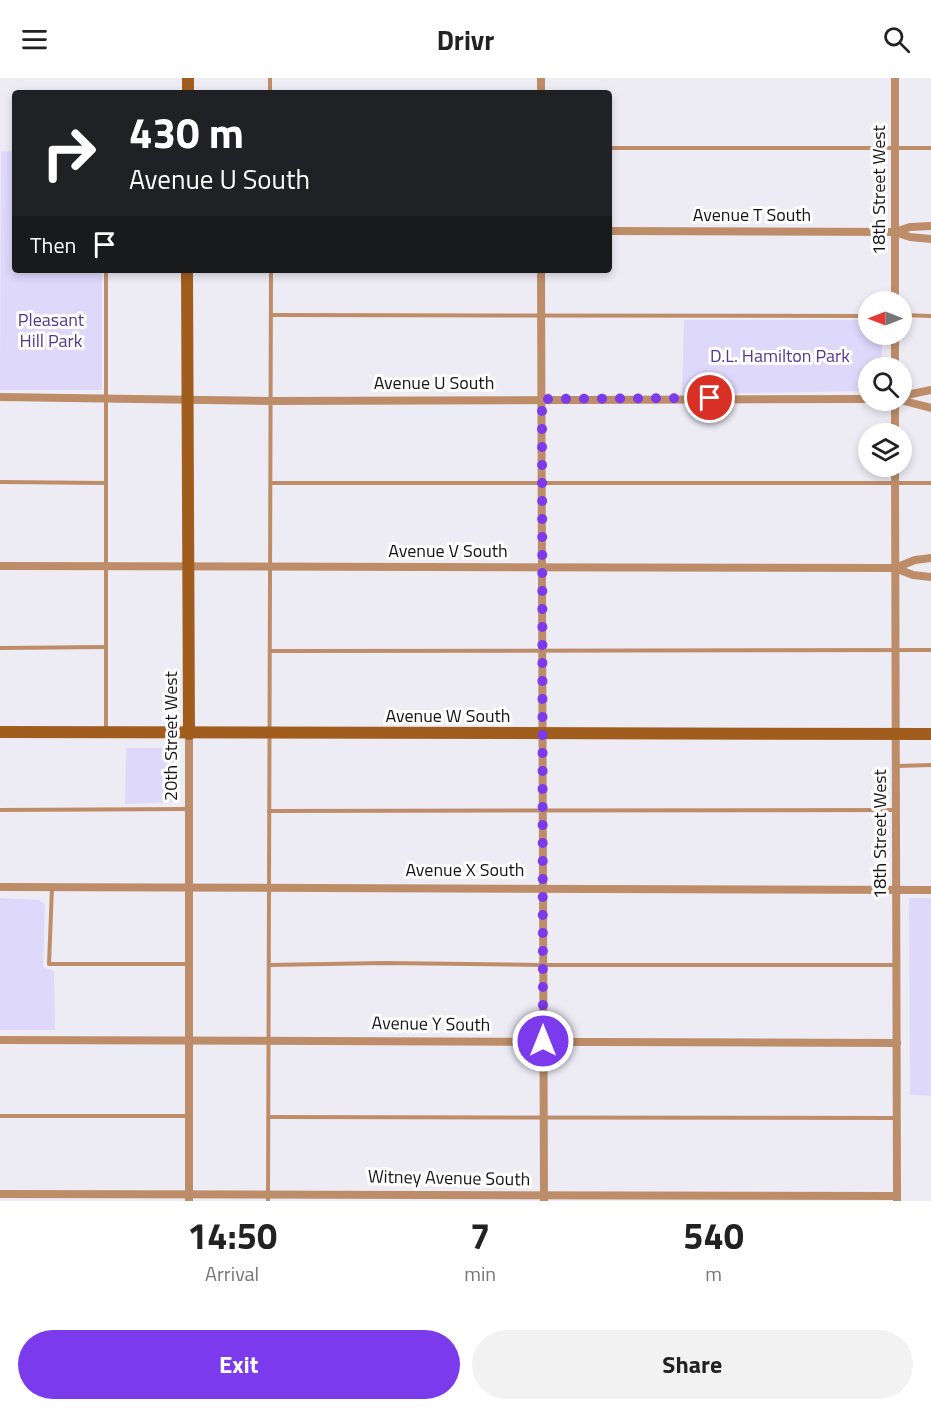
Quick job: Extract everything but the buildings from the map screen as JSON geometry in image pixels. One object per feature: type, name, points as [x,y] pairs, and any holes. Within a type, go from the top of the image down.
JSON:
[{"type":"street","name":"18th Street West","points":[[895,78],[895,291]]},
{"type":"street","name":"Avenue T South","points":[[895,232],[910,227],[931,226]]},
{"type":"street","name":"Avenue T South","points":[[612,231],[895,232],[910,237],[931,239]]},
{"type":"street","name":"20th Street West","points":[[187,273],[189,1198]]},
{"type":"street","points":[[542,273],[544,1198]]},
{"type":"street","points":[[912,394],[931,390]]},
{"type":"street","name":"Avenue U South","points":[[0,397],[271,401],[858,399]]},
{"type":"street","points":[[912,403],[931,408]]},
{"type":"street","name":"18th Street West","points":[[895,477],[897,1199]]},
{"type":"street","name":"Avenue V South","points":[[895,568],[915,560],[931,558]]},
{"type":"street","name":"Avenue V South","points":[[0,566],[895,568],[913,575],[931,578]]},
{"type":"street","name":"Avenue W South","points":[[0,732],[931,734]]},
{"type":"street","name":"Avenue X South","points":[[0,886],[931,890]]},
{"type":"street","name":"Avenue Y South","points":[[0,1040],[269,1039],[897,1043]]},
{"type":"street","name":"Witney Avenue South","points":[[0,1194],[189,1198],[897,1199]]},
{"type":"lane","points":[[612,148],[931,148]]},
{"type":"lane","points":[[106,273],[106,732]]},
{"type":"lane","points":[[268,1197],[272,566],[271,273]]},
{"type":"lane","points":[[272,315],[858,316]]},
{"type":"lane","points":[[912,315],[931,315]]},
{"type":"lane","points":[[272,483],[542,481],[931,483]]},
{"type":"lane","points":[[0,482],[106,483]]},
{"type":"lane","points":[[0,648],[106,647]]},
{"type":"lane","points":[[271,651],[931,650]]},
{"type":"lane","points":[[896,766],[931,765]]},
{"type":"lane","points":[[0,810],[189,809]]},
{"type":"lane","points":[[269,811],[896,810]]},
{"type":"lane","points":[[52,886],[49,964],[188,964]]},
{"type":"lane","points":[[269,965],[384,963],[897,964]]},
{"type":"lane","points":[[0,1116],[188,1116]]},
{"type":"lane","points":[[269,1118],[897,1118]]},
{"type":"green space","name":"Pleasant Hill Park","points":[[1,151],[12,152],[12,273],[102,273],[102,390],[0,390]]},
{"type":"green space","name":"D.L. Hamilton Park","points":[[684,320],[858,320],[858,345],[882,345],[882,357],[858,357],[858,391],[682,394]]},
{"type":"green space","points":[[126,748],[169,748],[175,755],[175,802],[125,804]]},
{"type":"green space","points":[[0,898],[39,900],[45,905],[43,967],[54,971],[55,1030],[0,1030]]},
{"type":"green space","points":[[909,898],[931,898],[931,1096],[910,1095]]},
{"type":"route","points":[[543,1041],[542,399],[710,398]]}]
